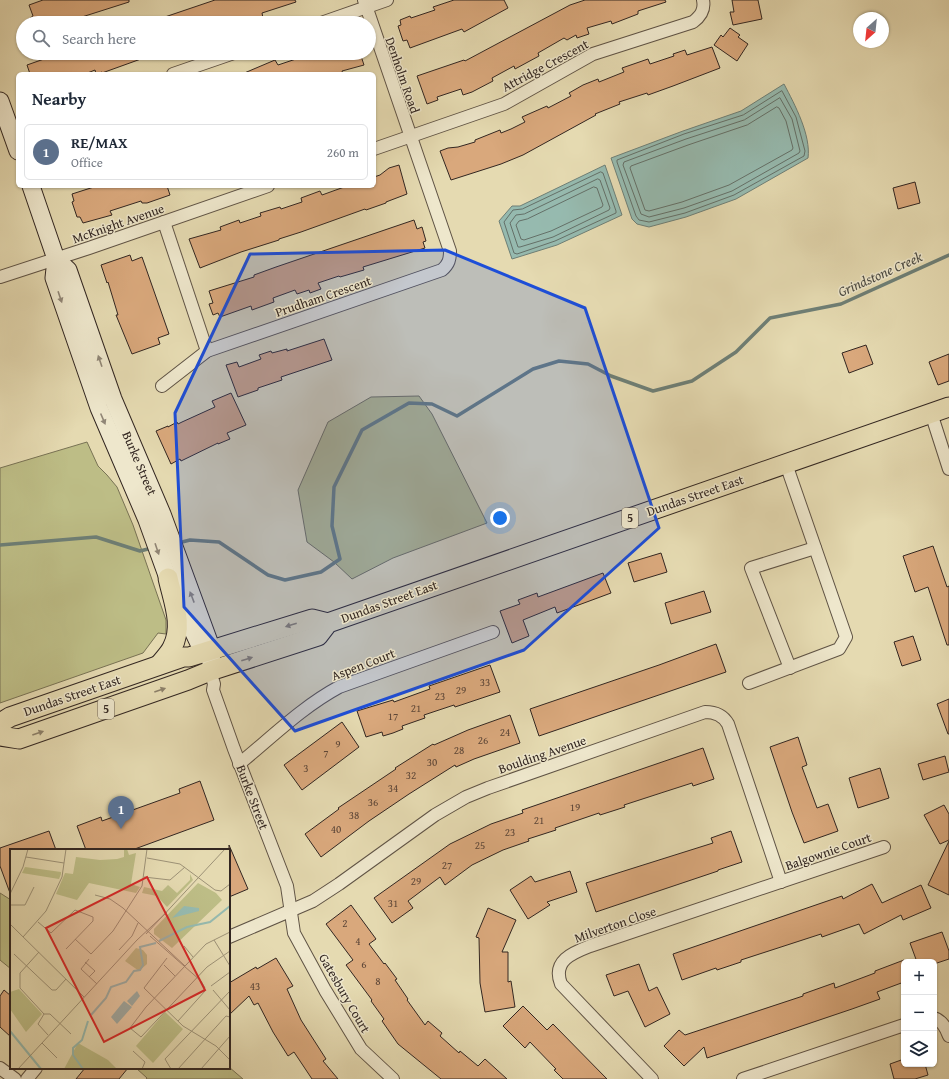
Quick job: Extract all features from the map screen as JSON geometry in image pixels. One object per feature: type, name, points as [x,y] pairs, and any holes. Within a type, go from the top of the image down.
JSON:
[{"type":"main road","name":"Dundas Street East","points":[[0,736],[20,739],[188,680],[212,678],[318,636],[328,623],[462,575],[949,407]]},
{"type":"main road","points":[[158,665],[171,649],[177,637],[178,623],[175,575]]},
{"type":"main road","name":"Dundas Street East","points":[[0,723],[10,717],[183,657],[189,657],[312,619],[328,623]]},
{"type":"street","points":[[337,16],[364,4],[387,0]]},
{"type":"street","name":"Attridge Crescent","points":[[410,137],[504,104],[594,54],[693,22],[701,15],[704,9],[703,0]]},
{"type":"street","name":"Denholm Road","points":[[364,4],[368,16]]},
{"type":"street","name":"Denholm Road","points":[[376,39],[410,137]]},
{"type":"street","points":[[179,72],[214,60]]},
{"type":"street","points":[[0,100],[16,146]]},
{"type":"street","points":[[376,148],[410,137]]},
{"type":"street","name":"Prudham Crescent","points":[[162,386],[207,351],[442,270],[447,265],[450,259],[450,251],[410,137]]},
{"type":"street","name":"Burke Street","points":[[31,188],[56,259],[68,270],[175,575],[191,629],[208,651],[213,690],[239,764],[287,886],[291,911]]},
{"type":"street","name":"McKnight Avenue","points":[[0,277],[262,188]]},
{"type":"street","points":[[164,222],[207,351]]},
{"type":"street","points":[[931,413],[949,468]]},
{"type":"street","points":[[750,683],[839,649],[846,636],[786,464]]},
{"type":"street","points":[[790,668],[751,568],[815,548]]},
{"type":"street","name":"Aspen Court","points":[[239,764],[296,716],[339,686],[493,632]]},
{"type":"street","name":"Boulding Avenue","points":[[230,937],[313,901],[339,884],[424,822],[466,797],[705,712],[712,712],[720,715],[725,718],[728,724],[781,882]]},
{"type":"street","name":"Balgownie Court","points":[[781,882],[884,847]]},
{"type":"street","name":"Milverton Close","points":[[652,1079],[561,984],[558,978],[558,970],[562,963],[568,956],[590,946],[781,882]]},
{"type":"street","name":"Gatesbury Court","points":[[291,911],[294,933],[348,1029],[361,1048],[393,1079]]},
{"type":"street","points":[[937,1018],[947,1029],[949,1036]]},
{"type":"street","points":[[743,1079],[901,1026]]},
{"type":"street","points":[[0,1068],[15,1079]]},
{"type":"street","points":[[27,1079],[35,1069]]},
{"type":"highlighted area","points":[[445,250],[585,308],[659,528],[524,650],[295,731],[184,607],[175,413],[250,254]]},
{"type":"green space","points":[[419,396],[432,414],[487,523],[393,558],[352,579],[334,562],[307,542],[298,490],[328,422],[371,397]]},
{"type":"green space","points":[[87,442],[98,466],[117,487],[133,525],[166,620],[166,634],[158,633],[143,653],[0,703],[0,468]]},
{"type":"green space","points":[[0,893],[10,899],[10,968],[0,960]]},
{"type":"green space","points":[[230,1068],[243,1079],[146,1079],[147,1078],[137,1069]]},
{"type":"water","points":[[784,84],[805,130],[808,158],[736,199],[686,217],[649,227],[637,224],[632,219],[611,158],[741,111]]},
{"type":"water","points":[[605,165],[622,215],[557,245],[512,259],[499,221],[512,206],[520,206]]},
{"type":"building","points":[[43,0],[129,0],[129,2],[85,16],[33,16],[29,5]]},
{"type":"building","points":[[215,0],[295,0],[296,2],[262,13],[263,16],[168,16]]},
{"type":"building","points":[[454,0],[504,0],[508,8],[464,32],[462,29],[410,48],[407,40],[403,41],[398,26],[401,25],[400,20],[435,10],[433,7]]},
{"type":"building","points":[[585,0],[665,0],[666,2],[638,11],[638,14],[612,24],[611,21],[587,28],[589,34],[577,38],[576,35],[567,40],[564,38],[538,53],[539,56],[515,69],[514,66],[492,78],[493,81],[472,92],[463,95],[461,89],[437,97],[438,100],[427,104],[417,76],[464,60],[465,61],[570,5]]},
{"type":"building","points":[[732,0],[758,0],[762,19],[733,25],[730,12],[734,12]]},
{"type":"building","points":[[730,28],[740,35],[738,37],[748,44],[737,61],[714,45],[721,35],[723,37]]},
{"type":"building","points":[[712,47],[720,68],[648,95],[647,93],[619,102],[620,104],[595,114],[596,115],[523,155],[501,164],[451,180],[440,151],[475,142],[475,140],[500,130],[501,133],[511,129],[525,122],[522,117],[547,106],[548,108],[571,96],[569,93],[583,85],[598,79],[599,82],[624,72],[622,68],[648,59],[650,64],[674,56],[673,54],[685,50],[687,55]]},
{"type":"building","points":[[41,60],[138,60],[105,72],[96,72],[95,70],[90,72],[29,72],[27,65]]},
{"type":"building","points":[[275,60],[278,65],[293,60],[362,60],[364,65],[342,72],[247,72]]},
{"type":"building","points":[[399,165],[407,194],[386,203],[241,252],[200,268],[189,239],[221,230],[220,227],[239,220],[240,223],[261,216],[260,213],[280,207],[281,209],[302,202],[301,198],[320,191],[322,195],[341,188],[376,188],[376,176],[389,168]]},
{"type":"building","points":[[915,182],[920,203],[898,209],[893,188]]},
{"type":"building","points":[[91,188],[168,188],[170,195],[147,203],[142,203],[141,201],[110,211],[112,215],[83,223],[80,217],[77,217],[72,202],[74,201],[72,194]]},
{"type":"building","points":[[414,220],[417,229],[422,227],[426,241],[423,242],[425,248],[363,267],[364,270],[318,283],[321,289],[310,293],[309,290],[297,294],[295,290],[273,298],[274,302],[252,310],[251,306],[220,317],[218,313],[213,315],[209,304],[213,303],[209,291],[254,277],[254,275],[276,267]]},
{"type":"building","points":[[130,255],[132,261],[142,257],[169,334],[158,338],[160,344],[132,354],[116,315],[118,315],[101,265]]},
{"type":"building","points":[[324,339],[332,360],[281,377],[282,380],[238,397],[226,365],[237,362],[239,367],[261,359],[259,355],[271,351],[272,353],[287,349],[287,351]]},
{"type":"building","points":[[866,345],[873,364],[849,373],[842,353]]},
{"type":"building","points":[[949,354],[949,381],[938,385],[929,362]]},
{"type":"building","points":[[231,393],[246,425],[227,433],[230,439],[171,464],[156,431],[177,422],[178,424],[215,407],[212,401]]},
{"type":"building","points":[[933,546],[947,587],[949,586],[949,645],[947,645],[928,587],[915,592],[903,556]]},
{"type":"building","points":[[661,553],[667,572],[634,582],[628,563]]},
{"type":"building","points":[[603,573],[611,593],[557,613],[555,607],[523,620],[529,636],[512,643],[500,611],[520,604],[518,600],[537,593],[538,597]]},
{"type":"building","points":[[704,591],[711,612],[671,624],[665,603]]},
{"type":"building","points":[[913,636],[921,660],[902,666],[894,642]]},
{"type":"building","points":[[716,644],[726,672],[539,736],[530,709]]},
{"type":"building","points":[[490,665],[500,692],[455,707],[454,705],[424,715],[425,718],[402,726],[403,729],[393,733],[383,736],[382,732],[366,737],[357,711],[393,700],[394,702],[430,689],[429,686]]},
{"type":"building","points":[[949,699],[949,734],[948,734],[937,704]]},
{"type":"building","points":[[510,715],[520,743],[456,767],[455,765],[369,821],[321,857],[305,834],[339,809],[338,808],[396,769],[395,768],[433,744],[434,745],[468,730]]},
{"type":"building","points":[[342,722],[359,747],[302,790],[284,765]]},
{"type":"building","points":[[798,737],[807,765],[802,767],[817,808],[828,804],[838,831],[804,843],[770,747]]},
{"type":"building","points":[[703,748],[714,779],[693,786],[692,783],[624,805],[625,807],[600,815],[599,813],[555,828],[556,830],[528,839],[529,841],[503,850],[472,865],[445,885],[440,877],[408,901],[413,908],[392,923],[374,898],[450,844],[491,824],[523,813],[522,810]]},
{"type":"building","points":[[945,756],[949,772],[923,780],[918,764]]},
{"type":"building","points":[[880,768],[889,798],[858,808],[849,778]]},
{"type":"building","points":[[200,781],[214,820],[135,849],[86,849],[77,826],[101,817],[102,821],[180,793],[179,789]]},
{"type":"building","points":[[944,805],[949,814],[949,840],[940,844],[924,815]]},
{"type":"building","points":[[49,831],[56,849],[10,849],[10,893],[0,866],[0,848]]},
{"type":"building","points":[[731,831],[742,862],[596,912],[586,883],[713,843],[711,838]]},
{"type":"building","points":[[949,841],[949,895],[928,885]]},
{"type":"building","points":[[229,845],[248,889],[230,897],[230,849]]},
{"type":"building","points":[[570,871],[577,892],[547,902],[550,905],[528,919],[510,890],[531,876],[535,882]]},
{"type":"building","points":[[872,884],[882,903],[921,885],[931,908],[903,920],[901,915],[864,934],[859,924],[822,937],[821,934],[741,960],[741,962],[717,970],[716,968],[682,980],[673,954],[842,896],[843,899]]},
{"type":"building","points":[[351,905],[376,939],[369,944],[397,979],[395,980],[408,999],[407,1000],[425,1025],[428,1021],[442,1033],[440,1036],[459,1053],[460,1051],[478,1066],[485,1059],[507,1079],[441,1079],[398,1044],[382,1021],[384,1019],[371,1001],[372,1000],[346,965],[353,960],[326,924]]},
{"type":"building","points":[[488,908],[516,920],[502,952],[508,952],[508,982],[511,981],[515,1007],[485,1012],[480,983],[479,938],[476,937]]},
{"type":"building","points":[[942,932],[949,951],[949,959],[937,963],[937,959],[916,959],[910,943]]},
{"type":"building","points":[[276,958],[293,986],[287,989],[301,1020],[326,1059],[323,1061],[338,1079],[312,1079],[294,1052],[288,1056],[273,1032],[258,1003],[254,1005],[249,996],[230,1014],[230,982],[256,967],[257,969]]},
{"type":"building","points":[[901,961],[901,983],[877,992],[880,999],[707,1058],[704,1047],[684,1066],[664,1046],[679,1030],[685,1035],[803,996],[803,994],[834,983],[835,988],[875,973],[875,971]]},
{"type":"building","points":[[639,964],[649,991],[657,987],[670,1014],[645,1027],[628,991],[614,996],[606,975]]},
{"type":"building","points":[[4,990],[10,995],[10,1036],[0,1027],[0,996]]},
{"type":"building","points":[[523,1006],[547,1030],[553,1024],[607,1079],[563,1079],[554,1070],[556,1069],[530,1042],[525,1048],[503,1026]]},
{"type":"building","points":[[901,1060],[901,1067],[926,1067],[928,1075],[915,1079],[894,1079],[890,1064]]},
{"type":"building","points":[[84,1069],[127,1069],[119,1079],[76,1079]]},
{"type":"waterway","name":"Grindstone Creek","points":[[178,543],[190,540],[219,542],[268,575],[285,580],[321,572],[340,559],[332,526],[334,487],[362,430],[409,403],[432,404],[457,416],[533,369],[559,361],[588,364],[611,376],[653,391],[692,381],[736,352],[770,318],[841,304],[949,255]]},
{"type":"waterway","name":"Grindstone Creek","points":[[0,545],[96,537],[140,551],[152,548]]},
{"type":"place","name":"RE/MAX","points":[[121,829]]}]
